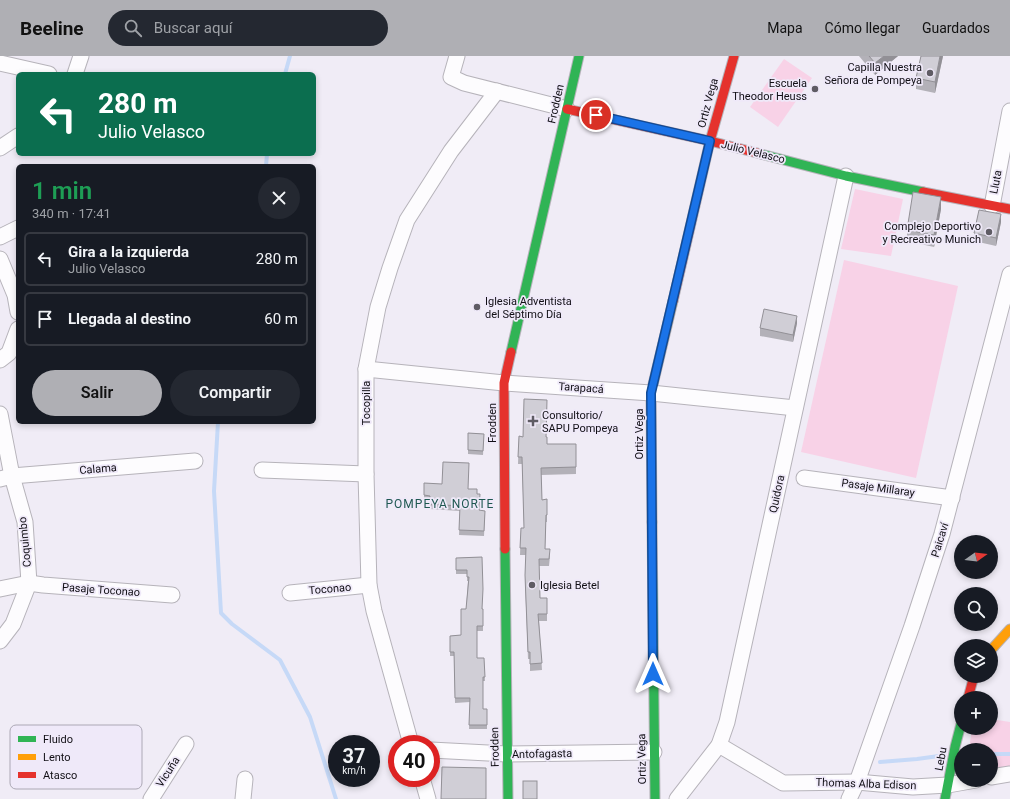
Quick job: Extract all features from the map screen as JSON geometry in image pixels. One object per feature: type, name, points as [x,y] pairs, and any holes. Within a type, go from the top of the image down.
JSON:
[{"type":"street","points":[[76,72],[81,56]]},
{"type":"street","name":"Julio Velasco","points":[[457,56],[451,77],[464,83],[567,109],[710,141],[846,176],[1010,210]]},
{"type":"street","name":"Frodden","points":[[508,799],[504,384],[579,56]]},
{"type":"street","name":"Ortiz Vega","points":[[655,799],[651,393],[710,141],[734,56]]},
{"type":"street","points":[[0,63],[40,72]]},
{"type":"street","name":"Tocopilla","points":[[408,735],[374,611],[370,585],[366,474],[366,369],[378,308],[407,220],[451,151],[497,91]]},
{"type":"street","name":"Lluta","points":[[992,206],[1010,111]]},
{"type":"street","points":[[0,148],[16,137]]},
{"type":"street","name":"Quidora","points":[[677,799],[719,744],[730,706],[846,176]]},
{"type":"street","points":[[0,238],[16,229]]},
{"type":"street","points":[[0,260],[15,294],[16,300]]},
{"type":"street","name":"Paicaví","points":[[849,799],[857,782],[912,626],[952,498],[1010,274]]},
{"type":"street","points":[[0,360],[9,353],[16,334]]},
{"type":"street","name":"Tarapacá","points":[[366,369],[504,384],[651,393],[795,408]]},
{"type":"street","name":"Coquimbo","points":[[0,414],[6,477],[25,522],[29,583],[13,624],[0,641]]},
{"type":"street","name":"Calama","points":[[6,477],[196,461]]},
{"type":"street","points":[[262,470],[366,474]]},
{"type":"street","name":"Pasaje Millaray","points":[[804,478],[952,498]]},
{"type":"street","points":[[0,588],[29,583]]},
{"type":"street","name":"Pasaje Toconao","points":[[29,583],[172,595]]},
{"type":"street","name":"Toconao","points":[[290,593],[370,585]]},
{"type":"street","points":[[998,641],[1010,629]]},
{"type":"street","name":"Lebu","points":[[946,792],[959,735]]},
{"type":"street","name":"Vicuña","points":[[151,799],[186,744]]},
{"type":"street","name":"Thomas Alba Edison","points":[[719,744],[783,782],[857,782],[913,787],[946,792],[958,787]]},
{"type":"street","name":"Antofagasta","points":[[440,750],[507,754],[654,752]]},
{"type":"street","points":[[998,776],[1010,774]]},
{"type":"street","points":[[243,799],[245,779]]},
{"type":"street","points":[[425,787],[428,799]]},
{"type":"shaded area","points":[[784,59],[812,78],[778,127],[750,107]]},
{"type":"shaded area","points":[[855,189],[903,199],[891,256],[841,249]]},
{"type":"shaded area","points":[[844,260],[958,286],[916,478],[801,452]]},
{"type":"shaded area","points":[[998,720],[1010,722],[1010,766],[998,769],[998,743],[970,743],[971,735],[998,735]]},
{"type":"building","points":[[869,56],[884,56],[875,63]]},
{"type":"building","points":[[921,56],[940,56],[935,82],[916,78]]},
{"type":"building","points":[[913,192],[941,197],[934,235],[907,230]]},
{"type":"building","points":[[979,210],[1001,214],[996,238],[974,233]]},
{"type":"building","points":[[764,309],[797,316],[793,335],[760,328]]},
{"type":"building","points":[[524,399],[547,400],[547,444],[576,444],[576,467],[541,468],[542,500],[547,499],[545,549],[550,549],[549,559],[539,559],[540,598],[547,598],[547,614],[538,614],[542,663],[530,664],[530,652],[528,652],[525,575],[526,548],[520,548],[521,528],[524,528],[522,457],[518,457],[519,436],[523,437]]},
{"type":"building","points":[[468,433],[484,434],[483,451],[468,450]]},
{"type":"building","points":[[443,462],[469,463],[468,489],[477,489],[477,494],[480,494],[479,510],[485,511],[484,531],[459,530],[460,506],[429,504],[430,496],[424,495],[424,483],[442,484]]},
{"type":"building","points":[[482,557],[483,626],[477,626],[477,658],[484,658],[485,677],[483,677],[483,709],[487,709],[487,725],[469,725],[470,698],[455,698],[454,652],[450,652],[450,636],[461,635],[461,609],[466,609],[469,577],[467,577],[467,570],[456,570],[456,558]]},
{"type":"building","points":[[442,767],[486,768],[486,799],[441,799]]},
{"type":"building","points":[[523,781],[537,781],[537,799],[523,799]]},
{"type":"waterway","points":[[286,72],[290,56]]},
{"type":"waterway","points":[[266,164],[267,156]]},
{"type":"waterway","points":[[218,424],[214,491],[221,613],[232,624],[280,660],[310,717],[336,799]]},
{"type":"waterway","points":[[998,754],[1010,754]]},
{"type":"waterway","points":[[880,762],[939,756]]},
{"type":"traffic: fast","points":[[511,352],[579,56]]},
{"type":"traffic: fast","points":[[761,154],[846,176],[923,192]]},
{"type":"traffic: fast","points":[[652,522],[655,799]]},
{"type":"traffic: fast","points":[[505,549],[508,799]]},
{"type":"traffic: fast","points":[[945,799],[958,735]]},
{"type":"traffic: slow","points":[[652,522],[651,393],[673,301]]},
{"type":"traffic: slow","points":[[998,642],[1010,629]]},
{"type":"traffic: jam","points":[[673,301],[710,141],[734,56]]},
{"type":"traffic: jam","points":[[567,109],[761,154]]},
{"type":"traffic: jam","points":[[923,192],[1010,209]]},
{"type":"traffic: jam","points":[[505,549],[504,383],[511,352]]},
{"type":"traffic: jam","points":[[970,691],[972,683]]},
{"type":"place","name":"Capilla Nuestra Señora de Pompeya","points":[[930,73]]},
{"type":"place","name":"Escuela Theodor Heuss","points":[[815,89]]},
{"type":"place","name":"Complejo Deportivo y Recreativo Munich","points":[[989,232]]},
{"type":"place","name":"Iglesia Adventista del Séptimo Día","points":[[477,307]]},
{"type":"place","name":"Consultorio/ SAPU Pompeya","points":[[533,421]]},
{"type":"place","name":"Iglesia Betel","points":[[532,585]]},
{"type":"district","name":"POMPEYA NORTE","points":[[440,504]]},
{"type":"route","points":[[596,115],[710,141],[651,393],[653,674]]}]
